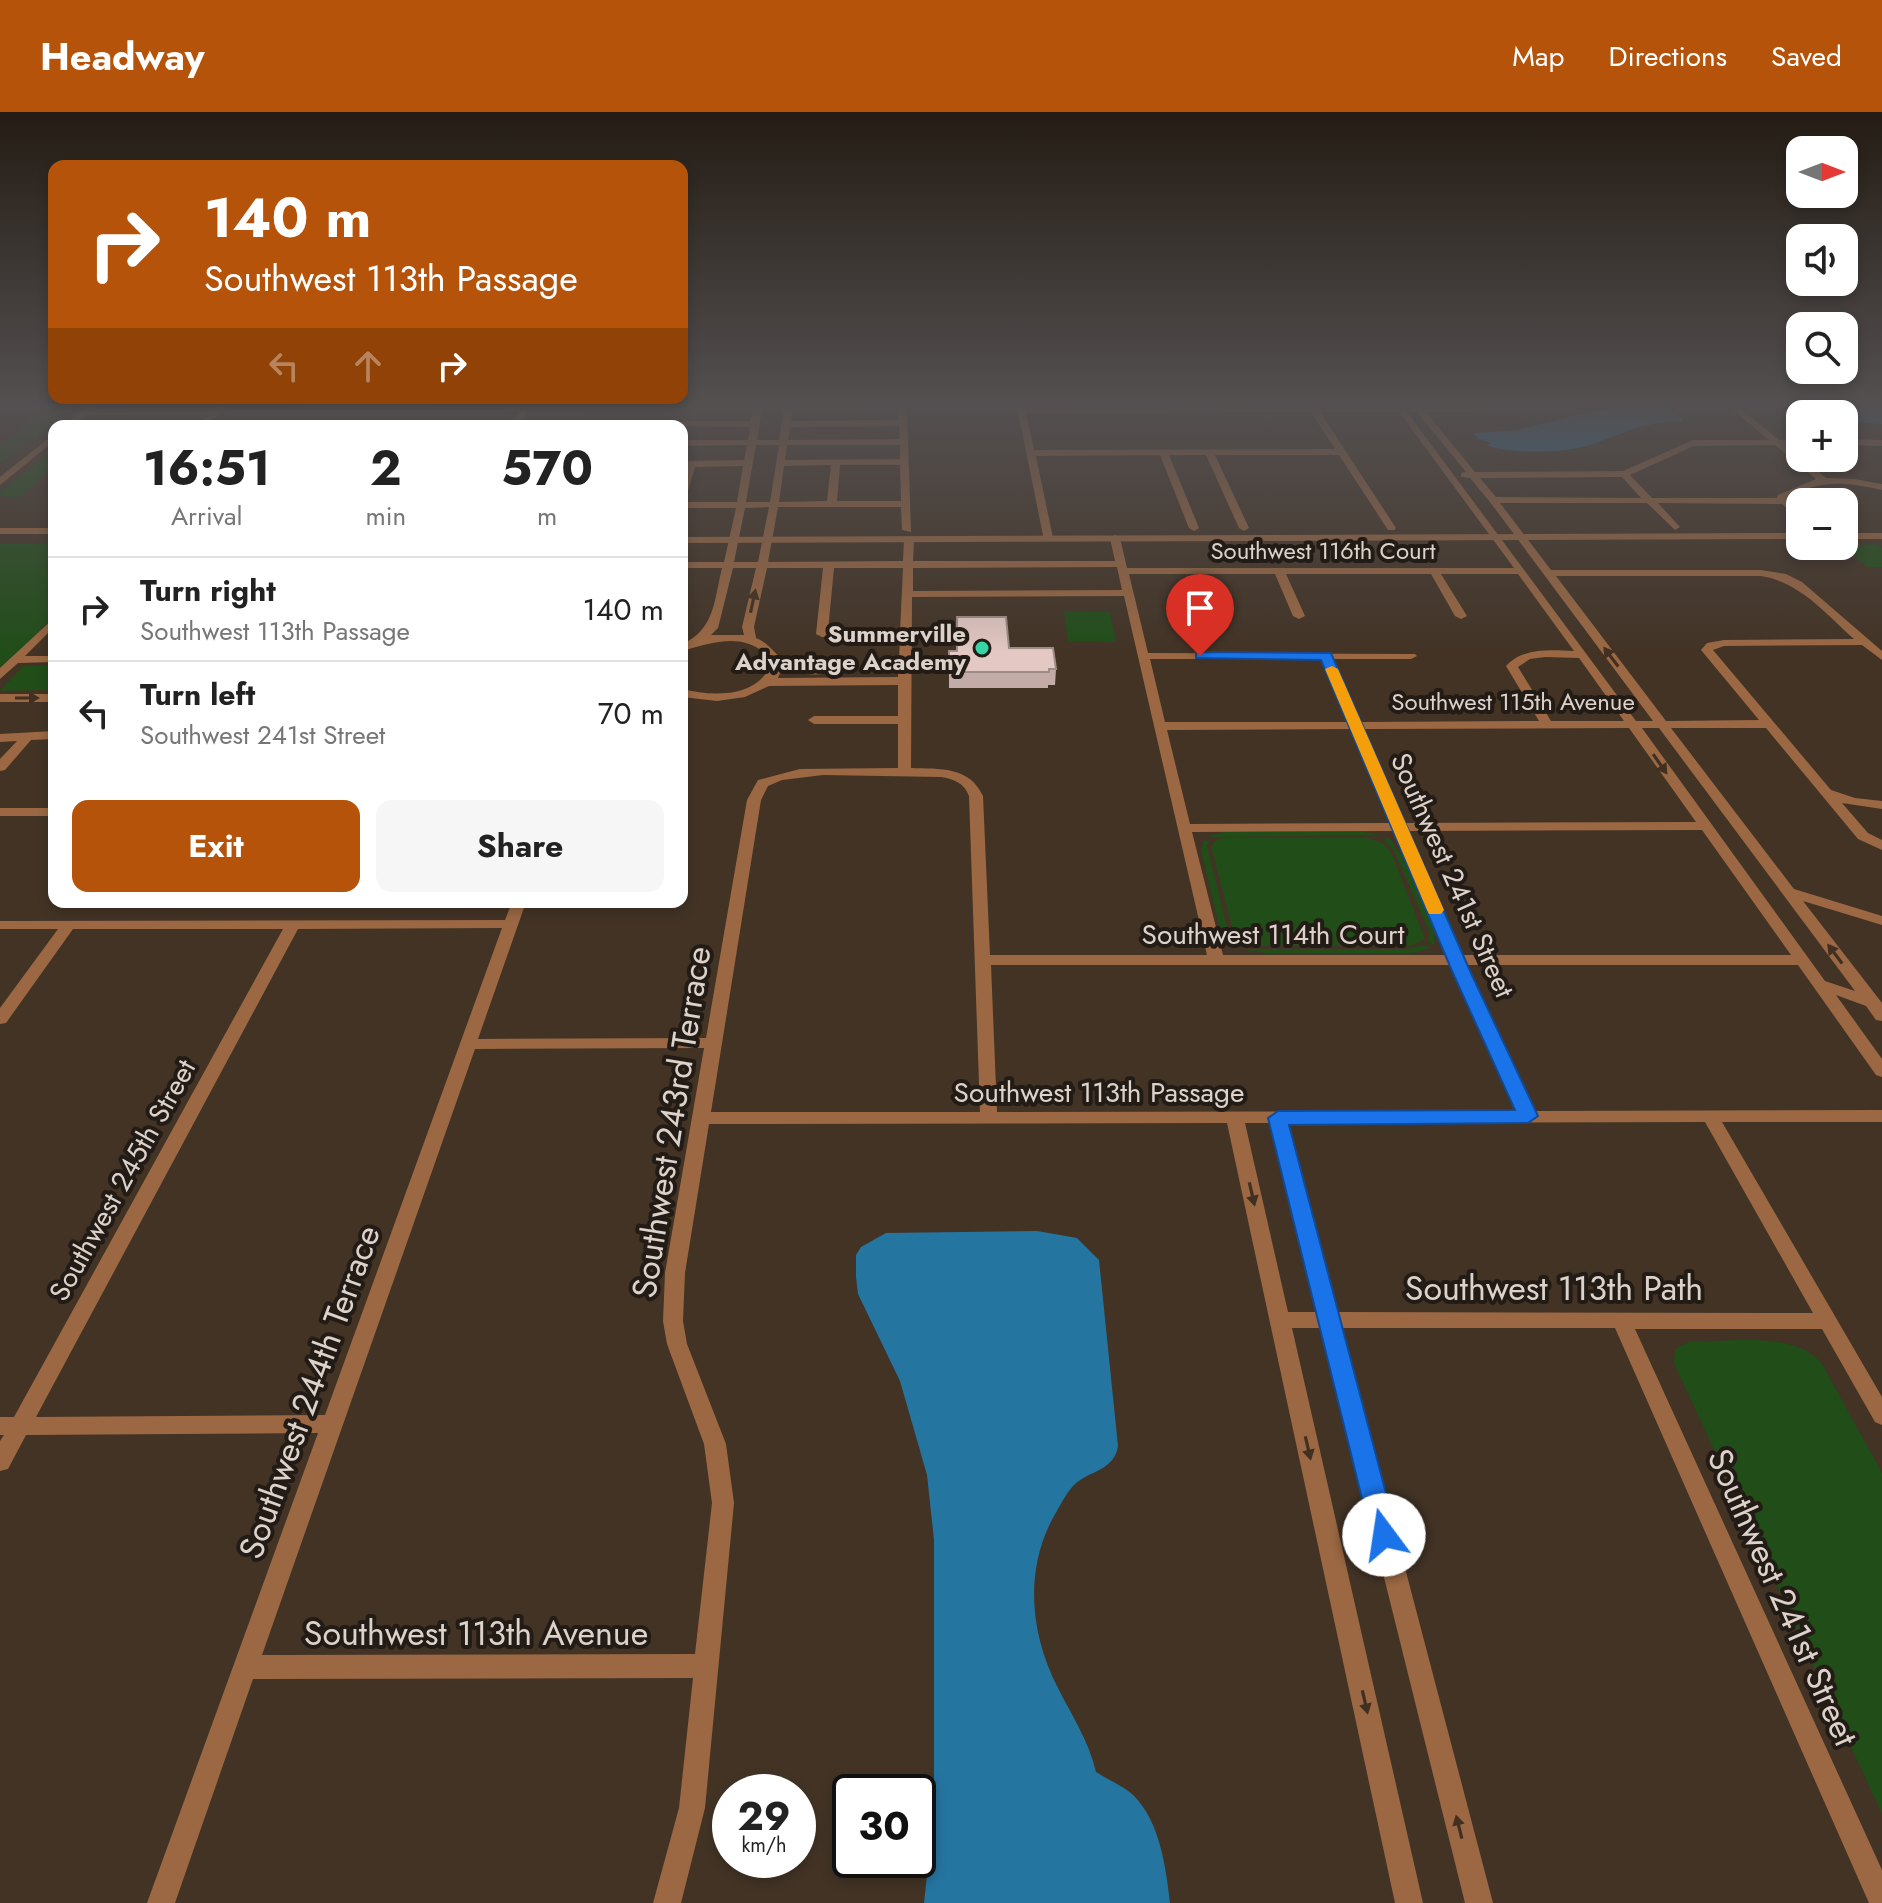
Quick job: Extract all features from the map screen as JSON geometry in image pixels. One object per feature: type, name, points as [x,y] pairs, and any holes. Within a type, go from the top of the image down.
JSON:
[{"type":"street","points":[[699,641],[712,628],[736,535],[743,486]]},
{"type":"street","points":[[751,641],[748,627],[776,505],[777,486]]},
{"type":"street","points":[[832,504],[834,486]]},
{"type":"street","points":[[906,486],[908,534],[905,773],[949,774],[968,781],[976,796],[989,1118]]},
{"type":"street","points":[[1038,486],[1048,533]]},
{"type":"street","points":[[1177,486],[1194,528]]},
{"type":"street","points":[[1224,486],[1244,528]]},
{"type":"street","points":[[1364,486],[1391,528]]},
{"type":"street","points":[[1458,486],[1882,1071]]},
{"type":"street","points":[[1480,486],[1879,1008]]},
{"type":"street","points":[[1635,486],[1675,527]]},
{"type":"street","points":[[1782,501],[1783,495],[1802,486]]},
{"type":"street","points":[[1493,500],[1782,501],[1786,505]]},
{"type":"street","points":[[688,505],[906,504]]},
{"type":"street","points":[[1517,532],[1786,527]]},
{"type":"street","points":[[1858,527],[1882,527]]},
{"type":"street","points":[[688,531],[736,535],[1048,533],[1194,528],[1391,528],[1493,532]]},
{"type":"street","points":[[0,531],[48,531]]},
{"type":"street","points":[[1048,533],[1115,538],[1493,532],[1786,536]]},
{"type":"street","points":[[688,539],[736,535]]},
{"type":"street","points":[[1858,536],[1882,536]]},
{"type":"street","points":[[1115,538],[1216,960]]},
{"type":"street","points":[[0,542],[48,541]]},
{"type":"street","points":[[829,564],[822,634],[906,636]]},
{"type":"street","name":"Southwest 116th Court","points":[[688,565],[907,564],[1279,571],[1522,571]]},
{"type":"street","points":[[1279,571],[1299,616]]},
{"type":"street","points":[[1434,571],[1461,616]]},
{"type":"street","points":[[1548,573],[1761,573],[1788,578],[1882,657]]},
{"type":"street","points":[[907,594],[1129,593]]},
{"type":"street","points":[[0,675],[48,629]]},
{"type":"street","points":[[688,646],[730,637],[769,649],[778,662],[811,671],[904,676]]},
{"type":"street","points":[[1865,642],[1711,645],[1707,650],[1863,836],[1882,846]]},
{"type":"street","points":[[1547,724],[1513,671],[1515,661],[1525,657],[1582,655]]},
{"type":"street","points":[[1145,656],[1411,656]]},
{"type":"street","name":"Southwest 241st Street","points":[[1326,656],[1528,1116]]},
{"type":"street","points":[[15,660],[48,659]]},
{"type":"street","points":[[688,694],[723,697],[748,692],[768,682],[776,673],[778,662]]},
{"type":"street","points":[[768,682],[904,676]]},
{"type":"street","points":[[0,698],[48,698]]},
{"type":"street","points":[[814,720],[904,720]]},
{"type":"street","name":"Southwest 115th Avenue","points":[[1162,726],[1768,724]]},
{"type":"street","points":[[0,738],[48,736]]},
{"type":"street","points":[[0,767],[26,738]]},
{"type":"street","name":"Southwest 243rd Terrace","points":[[667,1903],[692,1808],[723,1531],[721,1474],[715,1444],[685,1367],[673,1321],[679,1247],[755,794],[770,778],[805,773],[905,773]]},
{"type":"street","points":[[1827,793],[1853,802],[1881,806]]},
{"type":"street","points":[[0,812],[48,812]]},
{"type":"street","points":[[1185,828],[1704,826]]},
{"type":"street","points":[[1746,883],[1785,888],[1882,921]]},
{"type":"street","name":"Southwest 244th Terrace","points":[[161,1903],[517,908]]},
{"type":"street","points":[[0,925],[511,924]]},
{"type":"street","points":[[0,1019],[69,925]]},
{"type":"street","name":"Southwest 245th Street","points":[[0,1462],[10,1426],[293,925]]},
{"type":"street","name":"Southwest 114th Court","points":[[983,960],[1804,960]]},
{"type":"street","points":[[1822,985],[1879,1008]]},
{"type":"street","points":[[468,1044],[713,1043]]},
{"type":"street","points":[[1710,1116],[1882,1416]]},
{"type":"street","name":"Southwest 113th Passage","points":[[700,1118],[1882,1116]]},
{"type":"street","points":[[1235,1118],[1409,1903]]},
{"type":"street","points":[[1278,1118],[1479,1903]]},
{"type":"street","name":"Southwest 113th Path","points":[[1280,1320],[1827,1321]]},
{"type":"street","name":"Southwest 241st Street","points":[[1622,1321],[1882,1901]]},
{"type":"street","points":[[10,1426],[331,1424]]},
{"type":"street","name":"Southwest 113th Avenue","points":[[244,1667],[708,1666]]},
{"type":"green space","points":[[8,486],[33,486],[19,498],[0,496],[0,492]]},
{"type":"green space","points":[[0,544],[48,544],[48,623],[0,670]]},
{"type":"green space","points":[[1877,544],[1882,549],[1882,567],[1867,567],[1858,559],[1858,545]]},
{"type":"green space","points":[[1064,611],[1110,612],[1116,642],[1068,641]]},
{"type":"green space","points":[[48,665],[48,690],[0,691],[23,666]]},
{"type":"green space","points":[[1224,832],[1363,832],[1383,835],[1206,837]]},
{"type":"green space","points":[[1387,837],[1402,856],[1427,907],[1435,937],[1434,946],[1428,941],[1430,933],[1393,849],[1384,840]]},
{"type":"green space","points":[[1367,838],[1383,843],[1391,852],[1425,939],[1413,945],[1399,946],[1255,946],[1242,942],[1234,935],[1211,846],[1218,839]]},
{"type":"green space","points":[[1204,839],[1209,842],[1207,846],[1229,935],[1237,943],[1235,947],[1221,934],[1201,850]]},
{"type":"green space","points":[[1424,945],[1431,948],[1413,953],[1265,953],[1239,949],[1407,949]]},
{"type":"green space","points":[[1760,1340],[1796,1346],[1810,1353],[1822,1364],[1882,1473],[1882,1814],[1674,1363],[1675,1349],[1689,1342]]},
{"type":"water","points":[[1037,1231],[1077,1238],[1099,1260],[1118,1446],[1112,1461],[1071,1488],[1054,1516],[1038,1558],[1034,1602],[1041,1646],[1058,1688],[1085,1739],[1096,1772],[1130,1792],[1143,1807],[1156,1832],[1170,1903],[924,1903],[927,1878],[936,1878],[934,1540],[927,1475],[900,1381],[858,1294],[856,1277],[856,1255],[861,1247],[886,1233]]},
{"type":"building","points":[[957,617],[1006,617],[1009,648],[1053,648],[1056,669],[1049,669],[1049,672],[949,672],[949,651],[957,651]]},
{"type":"slow traffic","points":[[1332,669],[1435,910]]},
{"type":"place","name":"Summerville Advantage Academy","points":[[982,648]]},
{"type":"route","points":[[1200,656],[1326,656],[1461,971],[1528,1116],[1278,1118],[1384,1535]]}]
